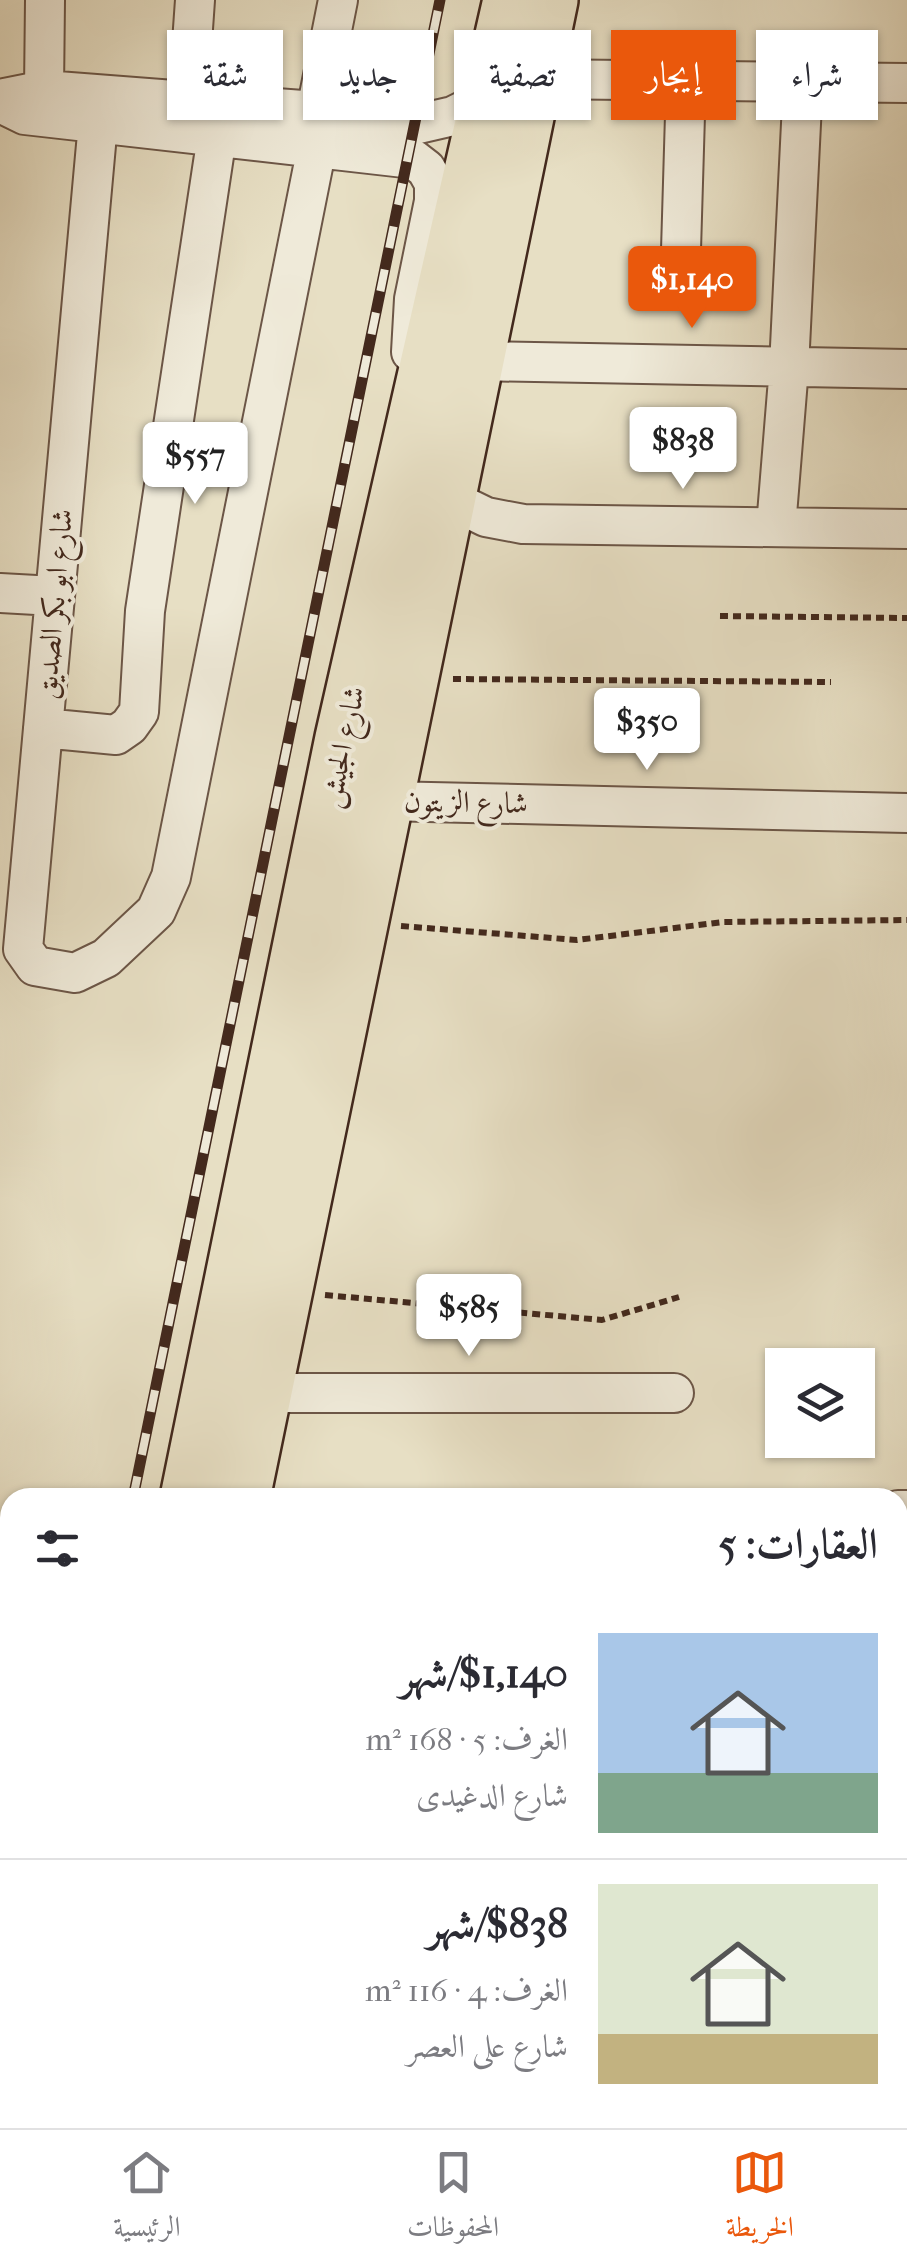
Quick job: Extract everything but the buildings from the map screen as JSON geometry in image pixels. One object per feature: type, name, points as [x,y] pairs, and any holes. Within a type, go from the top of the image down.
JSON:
[{"type":"main road","name":"شارع الجيش","points":[[511,0],[512,30]]},
{"type":"main road","name":"شارع الجيش","points":[[537,30],[550,0]]},
{"type":"main road","name":"شارع الجيش","points":[[190,1488],[343,738],[420,410],[503,120]]},
{"type":"main road","name":"شارع الجيش","points":[[244,1488],[476,361],[509,120]]},
{"type":"main road","points":[[343,738],[396,746]]},
{"type":"street","points":[[44,90],[45,0]]},
{"type":"street","points":[[193,30],[195,0]]},
{"type":"street","points":[[317,129],[338,0]]},
{"type":"street","points":[[878,83],[907,83]]},
{"type":"street","points":[[0,101],[44,90],[167,99]]},
{"type":"street","points":[[0,101],[25,115],[217,136],[414,125],[454,116]]},
{"type":"street","points":[[277,120],[413,159],[426,168],[434,184],[410,336],[420,410]]},
{"type":"street","points":[[681,250],[685,120]]},
{"type":"street","points":[[776,528],[790,367],[801,120]]},
{"type":"street","name":"شارع ابو بكر الصديق","points":[[98,123],[24,942],[26,956],[35,966],[74,973],[106,958],[156,912],[171,878],[317,129]]},
{"type":"street","points":[[43,728],[116,736],[138,712],[145,611],[217,136]]},
{"type":"street","points":[[476,361],[907,369]]},
{"type":"street","points":[[447,498],[486,516],[523,524],[907,529]]},
{"type":"street","points":[[0,593],[54,596]]},
{"type":"street","name":"شارع الزيتون","points":[[385,801],[907,812]]},
{"type":"street","points":[[264,1393],[674,1392]]},
{"type":"path","points":[[720,616],[907,618]]},
{"type":"path","points":[[410,679],[831,682]]},
{"type":"path","points":[[360,923],[577,940],[723,922],[907,920]]},
{"type":"path","points":[[284,1291],[602,1320],[679,1298]]},
{"type":"railway","points":[[135,1488],[440,0]]}]
